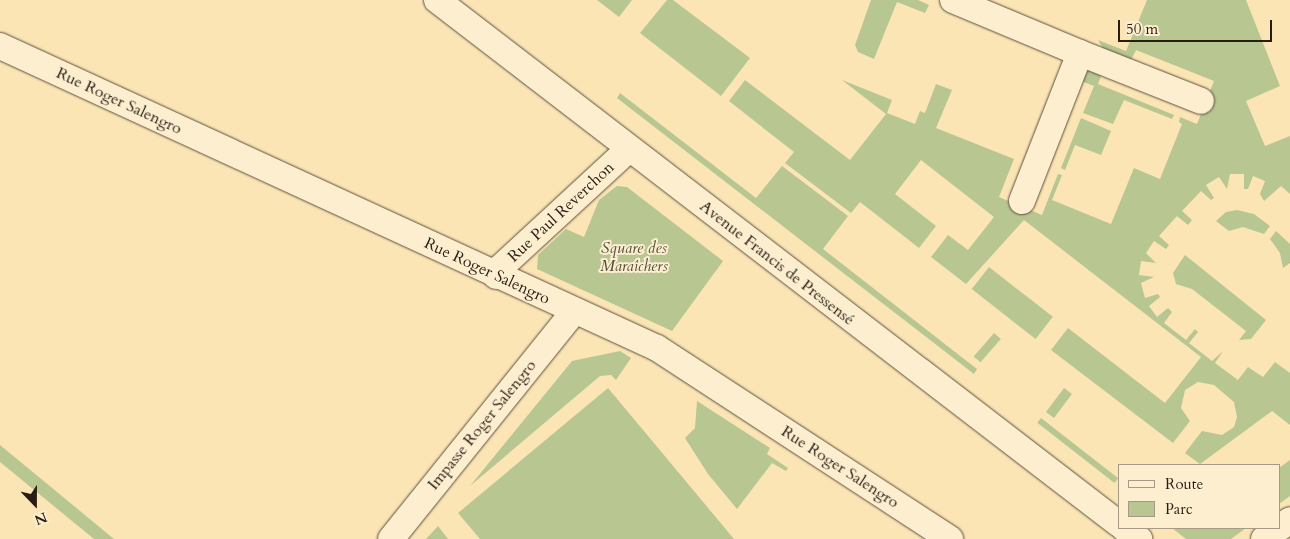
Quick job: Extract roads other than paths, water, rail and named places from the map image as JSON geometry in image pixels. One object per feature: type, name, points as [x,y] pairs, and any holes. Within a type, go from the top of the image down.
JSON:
[{"type":"street","name":"Avenue Francis de Pressensé","points":[[437,0],[1118,523]]},
{"type":"street","points":[[954,0],[1201,101]]},
{"type":"street","name":"Rue Roger Salengro","points":[[0,46],[496,276],[657,348],[950,539]]},
{"type":"street","points":[[1022,201],[1080,53]]},
{"type":"street","name":"Rue Paul Reverchon","points":[[496,276],[500,268],[629,149]]},
{"type":"street","name":"Impasse Roger Salengro","points":[[391,539],[574,311]]},
{"type":"street","points":[[1125,529],[1139,539]]},
{"type":"street","points":[[1264,539],[1278,529]]},
{"type":"park label","name":"Square des Maraîchers","points":[[634,257]]}]
